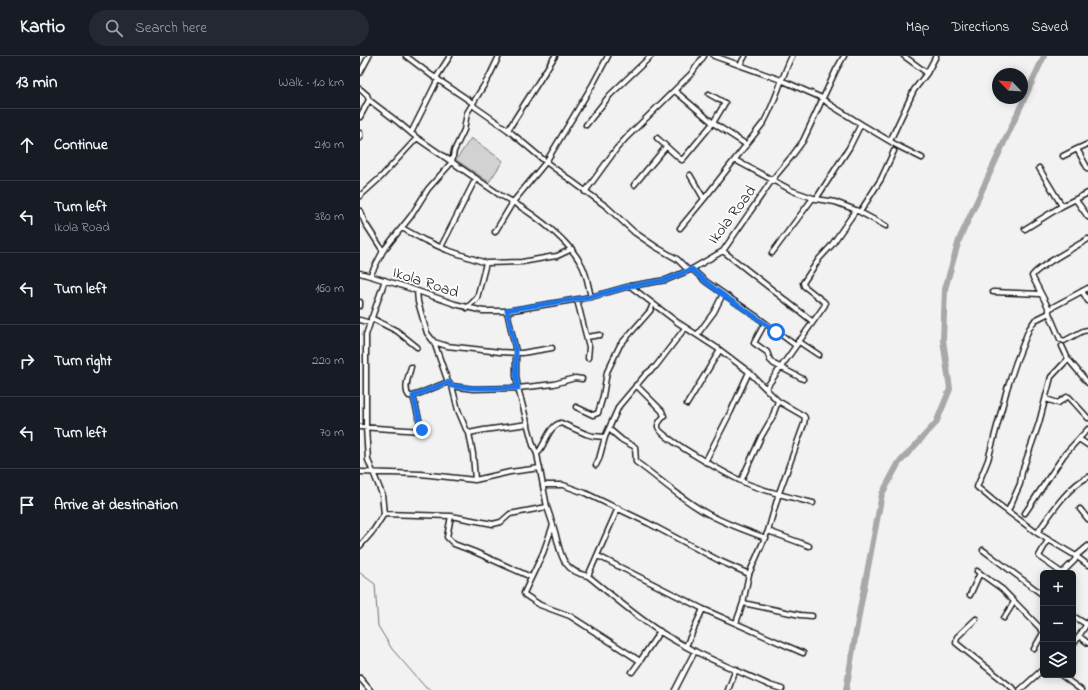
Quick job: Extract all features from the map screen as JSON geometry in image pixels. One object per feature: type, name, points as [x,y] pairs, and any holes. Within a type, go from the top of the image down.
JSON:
[{"type":"street","points":[[360,73],[369,56]]},
{"type":"street","points":[[406,56],[437,79],[461,94],[472,104],[508,130],[546,162],[607,207],[645,240],[677,259],[705,281],[795,345]]},
{"type":"street","points":[[410,133],[450,56]]},
{"type":"street","points":[[370,276],[383,251],[415,211],[428,189],[452,162],[454,151],[464,130],[465,118],[499,56]]},
{"type":"street","points":[[508,130],[555,56]]},
{"type":"street","points":[[495,232],[513,202],[546,162],[608,56]]},
{"type":"street","points":[[586,125],[610,95],[651,56]]},
{"type":"street","points":[[585,192],[617,148],[675,91],[691,74],[704,56]]},
{"type":"street","points":[[714,56],[781,80],[822,98],[861,124],[922,158]]},
{"type":"street","points":[[740,65],[745,56]]},
{"type":"street","points":[[680,228],[764,122],[772,109],[781,80],[792,56]]},
{"type":"street","name":"Ikola Road","points":[[360,273],[467,308],[483,311],[507,310],[577,300],[630,286],[666,280],[690,270],[723,251],[772,180],[803,141],[822,98],[844,56]]},
{"type":"street","points":[[904,56],[927,73]]},
{"type":"street","points":[[890,141],[914,90],[927,73],[936,56]]},
{"type":"street","points":[[360,89],[367,95],[369,100],[410,133],[513,202],[560,236],[572,250],[584,269],[590,297]]},
{"type":"street","points":[[675,91],[713,123],[747,145]]},
{"type":"street","points":[[657,138],[682,160],[713,123],[725,103],[709,94]]},
{"type":"street","points":[[360,118],[369,100]]},
{"type":"street","points":[[772,253],[815,198],[849,148],[861,124]]},
{"type":"street","points":[[360,133],[360,138]]},
{"type":"street","points":[[360,196],[381,177],[417,138]]},
{"type":"street","points":[[1063,156],[1088,144]]},
{"type":"street","points":[[634,185],[666,147]]},
{"type":"street","points":[[1077,149],[1088,169]]},
{"type":"street","points":[[766,388],[825,303],[804,286],[803,283],[819,259],[831,246],[881,179],[894,151]]},
{"type":"street","points":[[735,160],[794,191],[815,198],[835,202],[858,211],[886,226]]},
{"type":"street","points":[[1039,168],[1062,206]]},
{"type":"street","points":[[690,175],[704,199]]},
{"type":"street","points":[[440,248],[476,178]]},
{"type":"street","points":[[1025,229],[1062,206],[1088,193]]},
{"type":"street","points":[[1076,200],[1088,217]]},
{"type":"street","points":[[360,211],[361,218],[383,251]]},
{"type":"street","points":[[402,228],[440,248],[486,263],[536,260],[557,256],[572,250]]},
{"type":"street","points":[[1088,239],[1032,276],[1049,311],[1061,341],[1088,330]]},
{"type":"street","points":[[723,251],[812,321]]},
{"type":"street","points":[[467,308],[477,298],[486,263]]},
{"type":"street","points":[[360,546],[373,531],[384,514],[382,494],[368,460],[366,427],[366,335],[385,280]]},
{"type":"street","points":[[630,286],[685,328],[720,350],[749,372],[778,401],[804,416],[806,420],[779,494],[766,538],[749,574],[743,603],[736,623]]},
{"type":"street","points":[[1088,288],[1035,320],[1029,329],[1007,389],[988,460],[977,487],[1037,533],[1076,556],[1088,566]]},
{"type":"street","points":[[417,291],[418,302],[427,333],[434,342],[448,382],[452,386],[458,410],[469,433],[473,454],[475,480]]},
{"type":"street","points":[[1082,291],[1088,302]]},
{"type":"street","points":[[993,292],[1040,294]]},
{"type":"street","points":[[697,335],[714,312],[723,294]]},
{"type":"street","points":[[577,300],[589,347],[588,358]]},
{"type":"street","points":[[576,408],[592,415],[598,413],[603,396],[607,372],[620,345],[650,311],[653,304]]},
{"type":"street","points":[[507,310],[516,352],[516,376],[518,388],[533,445],[537,454],[547,507],[558,538],[563,560],[578,573],[588,576],[642,619],[660,631],[695,651],[769,685],[782,689]]},
{"type":"street","points":[[360,320],[370,320],[397,331],[417,347]]},
{"type":"street","points":[[765,323],[754,343],[767,352],[770,360],[774,364],[803,379]]},
{"type":"street","points":[[596,465],[608,429],[619,406],[646,374],[656,366],[685,328]]},
{"type":"street","points":[[587,337],[600,335]]},
{"type":"street","points":[[798,341],[819,355]]},
{"type":"street","points":[[434,342],[447,346],[473,350],[529,352],[552,348]]},
{"type":"street","points":[[1062,346],[1068,359],[1088,383]]},
{"type":"street","points":[[360,350],[366,350]]},
{"type":"street","points":[[687,404],[720,350]]},
{"type":"street","points":[[1008,511],[1020,484],[1046,399],[1051,377],[1068,359]]},
{"type":"street","points":[[411,367],[406,389],[409,396],[413,396],[448,382]]},
{"type":"street","points":[[705,462],[749,372]]},
{"type":"street","points":[[452,386],[473,388],[518,388],[554,384],[575,378],[582,379]]},
{"type":"street","points":[[636,385],[662,411],[664,416],[658,424],[659,431],[705,462],[752,486],[812,503]]},
{"type":"street","points":[[360,427],[422,432],[413,396]]},
{"type":"street","points":[[1046,399],[1058,403],[1067,396],[1088,418]]},
{"type":"street","points":[[741,481],[761,437],[772,418],[778,401]]},
{"type":"street","points":[[537,454],[543,448],[552,428],[556,424],[561,423],[593,436],[606,437]]},
{"type":"street","points":[[469,433],[528,424]]},
{"type":"street","points":[[608,429],[622,440],[635,447],[636,462],[683,498],[708,514],[733,527],[766,538]]},
{"type":"street","points":[[1025,513],[1064,455],[1088,429]]},
{"type":"street","points":[[1079,439],[1088,445]]},
{"type":"street","points":[[360,472],[421,474],[475,480],[510,472],[540,468]]},
{"type":"street","points":[[1037,533],[1069,492],[1082,480],[1088,477]]},
{"type":"street","points":[[543,485],[563,485],[585,493],[749,574]]},
{"type":"street","points":[[384,514],[451,516],[497,523],[502,522],[510,514],[547,507]]},
{"type":"street","points":[[588,576],[618,508]]},
{"type":"street","points":[[1080,509],[1088,519]]},
{"type":"street","points":[[451,516],[447,537],[454,544],[531,577]]},
{"type":"street","points":[[553,525],[543,552],[524,593],[527,597],[540,605],[570,616],[640,661]]},
{"type":"street","points":[[768,531],[810,546]]},
{"type":"street","points":[[1048,540],[1039,556],[1060,572],[1063,572],[1075,560],[1076,556],[1088,546]]},
{"type":"street","points":[[983,550],[1040,593]]},
{"type":"street","points":[[598,556],[703,608],[803,653]]},
{"type":"street","points":[[970,596],[978,572],[1002,589],[1040,629]]},
{"type":"street","points":[[1004,618],[1014,602]]},
{"type":"street","points":[[743,603],[800,615],[812,616]]},
{"type":"street","points":[[686,646],[703,608]]},
{"type":"street","points":[[1074,642],[1087,623],[1076,618]]},
{"type":"street","points":[[976,619],[957,637],[956,643],[1015,690]]},
{"type":"street","points":[[632,672],[660,631]]},
{"type":"street","points":[[1079,636],[1088,643]]},
{"type":"street","points":[[1034,649],[1040,638]]},
{"type":"street","points":[[675,690],[695,651]]},
{"type":"street","points":[[728,690],[736,669]]},
{"type":"street","points":[[1020,690],[1040,672]]},
{"type":"street","points":[[360,678],[370,690]]},
{"type":"street","points":[[1065,678],[1081,690]]},
{"type":"shaded area","points":[[471,138],[503,161],[489,182],[456,160]]},
{"type":"waterway","points":[[846,690],[882,494],[898,464],[936,423],[950,389],[943,340],[945,289],[959,240],[1044,56]]},
{"type":"waterway","points":[[360,573],[375,584],[378,626],[392,649],[426,688],[431,690]]},
{"type":"route","points":[[422,430],[413,396],[448,382],[452,386],[473,388],[518,388],[515,367],[516,352],[507,310],[577,300],[630,286],[666,280],[692,269],[705,281],[760,319],[776,332]]}]
